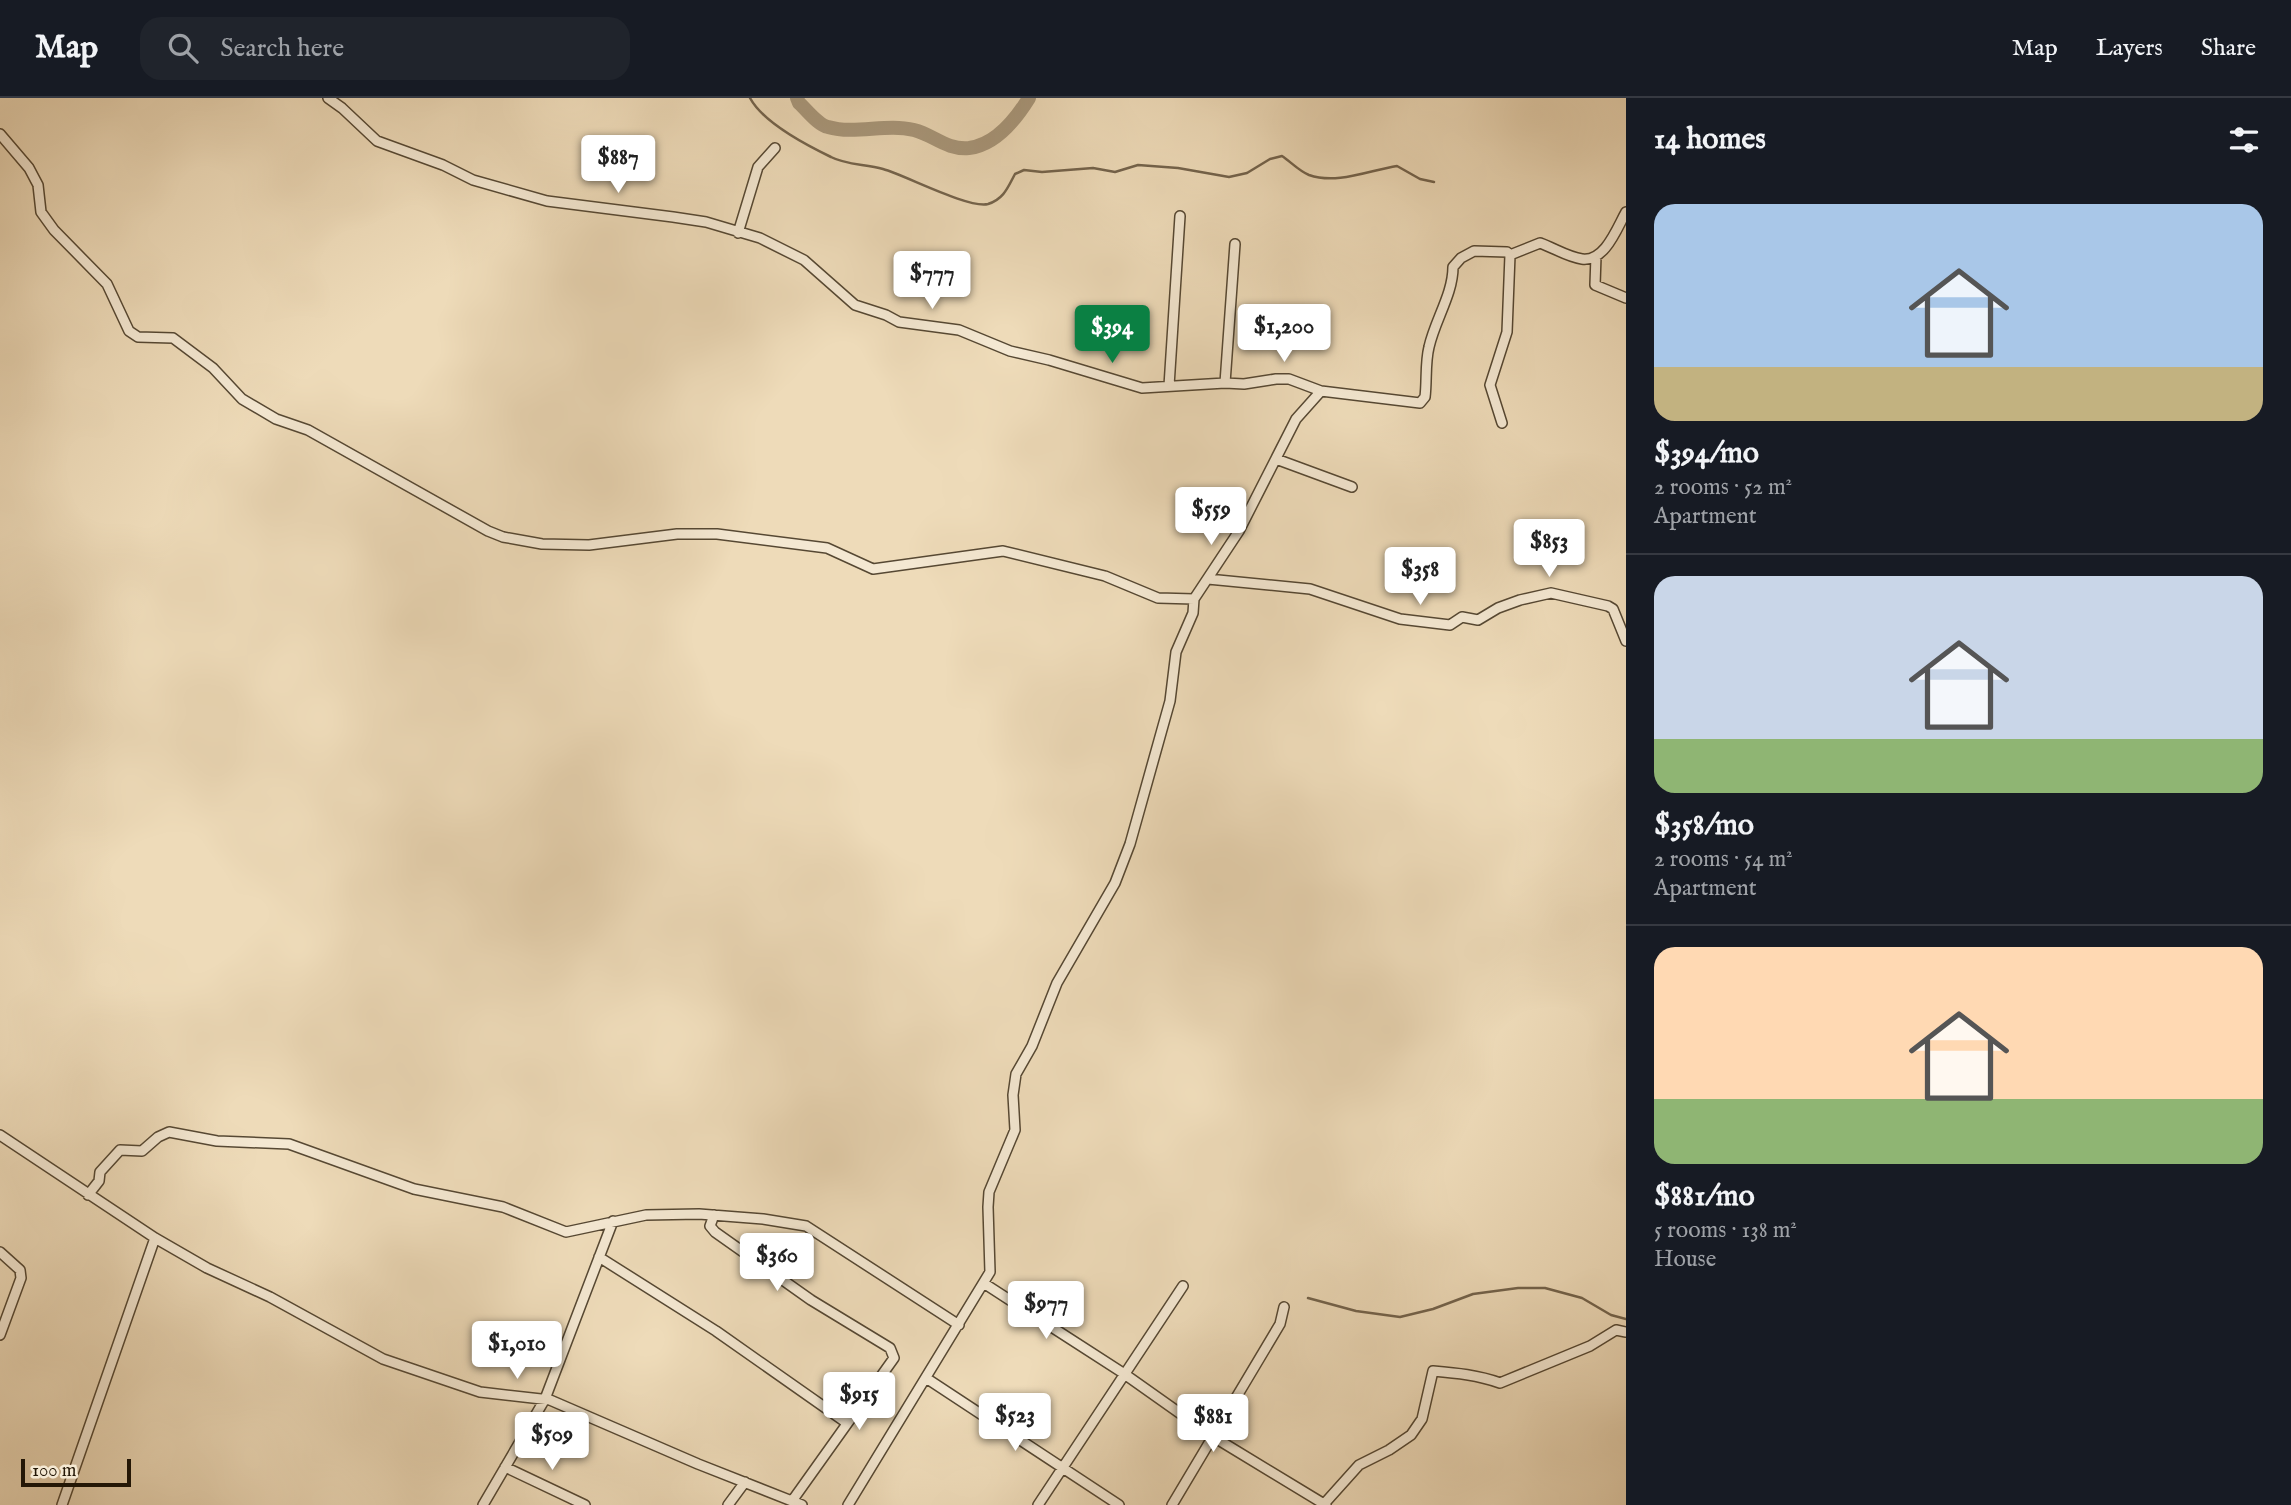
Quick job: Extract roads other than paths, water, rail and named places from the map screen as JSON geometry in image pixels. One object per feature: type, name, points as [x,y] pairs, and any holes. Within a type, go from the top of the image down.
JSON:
[{"type":"street","points":[[328,98],[377,141],[443,165],[473,180],[547,201],[684,218],[760,238],[791,252],[821,273],[855,305],[899,322],[959,330],[1010,351],[1049,359],[1142,388],[1244,384],[1289,379],[1321,391],[1417,403],[1423,401],[1428,349],[1438,315],[1453,281],[1453,267],[1474,251],[1507,252],[1510,255]]},
{"type":"street","points":[[0,134],[29,168],[38,185],[41,212],[54,230],[107,284],[129,331],[138,337],[173,338],[213,368],[242,399],[276,419],[308,430],[503,537],[542,544],[589,545],[677,534],[717,534],[827,548],[873,569],[1003,551],[1105,576],[1157,598],[1194,598]]},
{"type":"street","points":[[738,233],[758,167],[775,148]]},
{"type":"street","points":[[1510,255],[1540,243],[1585,260],[1596,256],[1605,249],[1626,212]]},
{"type":"street","points":[[1169,386],[1180,216]]},
{"type":"street","points":[[1225,383],[1236,244]]},
{"type":"street","points":[[1502,423],[1490,385],[1507,331],[1510,255]]},
{"type":"street","points":[[1596,256],[1595,285],[1626,298]]},
{"type":"street","points":[[848,1505],[985,1284],[990,1272],[989,1192],[1015,1130],[1013,1095],[1016,1074],[1032,1046],[1057,984],[1115,883],[1127,853],[1170,701],[1176,652],[1193,613],[1194,598],[1239,531],[1296,418],[1321,391]]},
{"type":"street","points":[[1276,459],[1352,487]]},
{"type":"street","points":[[1208,579],[1310,589],[1400,619],[1450,625],[1462,617],[1478,620],[1498,608],[1551,593],[1613,609],[1626,641]]},
{"type":"street","points":[[88,1195],[99,1181],[100,1172],[120,1150],[142,1151],[158,1137],[169,1132],[217,1141],[289,1144],[414,1189],[503,1207],[566,1232],[646,1215],[715,1215],[806,1226],[959,1325]]},
{"type":"street","points":[[0,1135],[155,1238],[207,1268],[270,1297],[383,1359],[480,1392],[545,1399],[797,1503],[847,1423],[894,1358],[893,1352],[811,1300],[715,1233],[710,1227],[715,1215]]},
{"type":"street","points":[[482,1505],[545,1399],[613,1221]]},
{"type":"street","points":[[62,1505],[155,1238]]},
{"type":"street","points":[[0,1252],[21,1274],[12,1308],[0,1335]]},
{"type":"street","points":[[599,1257],[716,1331],[847,1423]]},
{"type":"street","points":[[985,1284],[1123,1373],[1212,1437],[1325,1504],[1359,1465],[1411,1435],[1422,1419],[1433,1371],[1478,1376],[1500,1383],[1590,1346],[1616,1331],[1626,1332]]},
{"type":"street","points":[[1038,1505],[1183,1286]]},
{"type":"street","points":[[1172,1505],[1280,1324],[1284,1307]]},
{"type":"street","points":[[926,1378],[1119,1505]]},
{"type":"street","points":[[505,1467],[585,1505]]},
{"type":"street","points":[[728,1505],[745,1482]]},
{"type":"waterway","points":[[750,98],[775,124],[831,157],[893,172],[952,197],[979,204],[988,204],[998,199],[1015,174],[1024,170],[1042,172],[1093,168],[1115,172],[1138,165],[1178,168],[1229,177],[1247,173],[1270,159],[1282,156],[1305,173],[1320,178],[1342,178],[1397,166],[1420,179],[1434,182]]},
{"type":"waterway","points":[[797,98],[813,117],[828,127],[849,130],[903,128],[961,148],[988,142],[1004,130],[1029,98]]},
{"type":"waterway","points":[[1308,1298],[1356,1311],[1400,1317],[1433,1309],[1473,1294],[1518,1288],[1545,1288],[1582,1298],[1611,1315],[1626,1319]]}]
